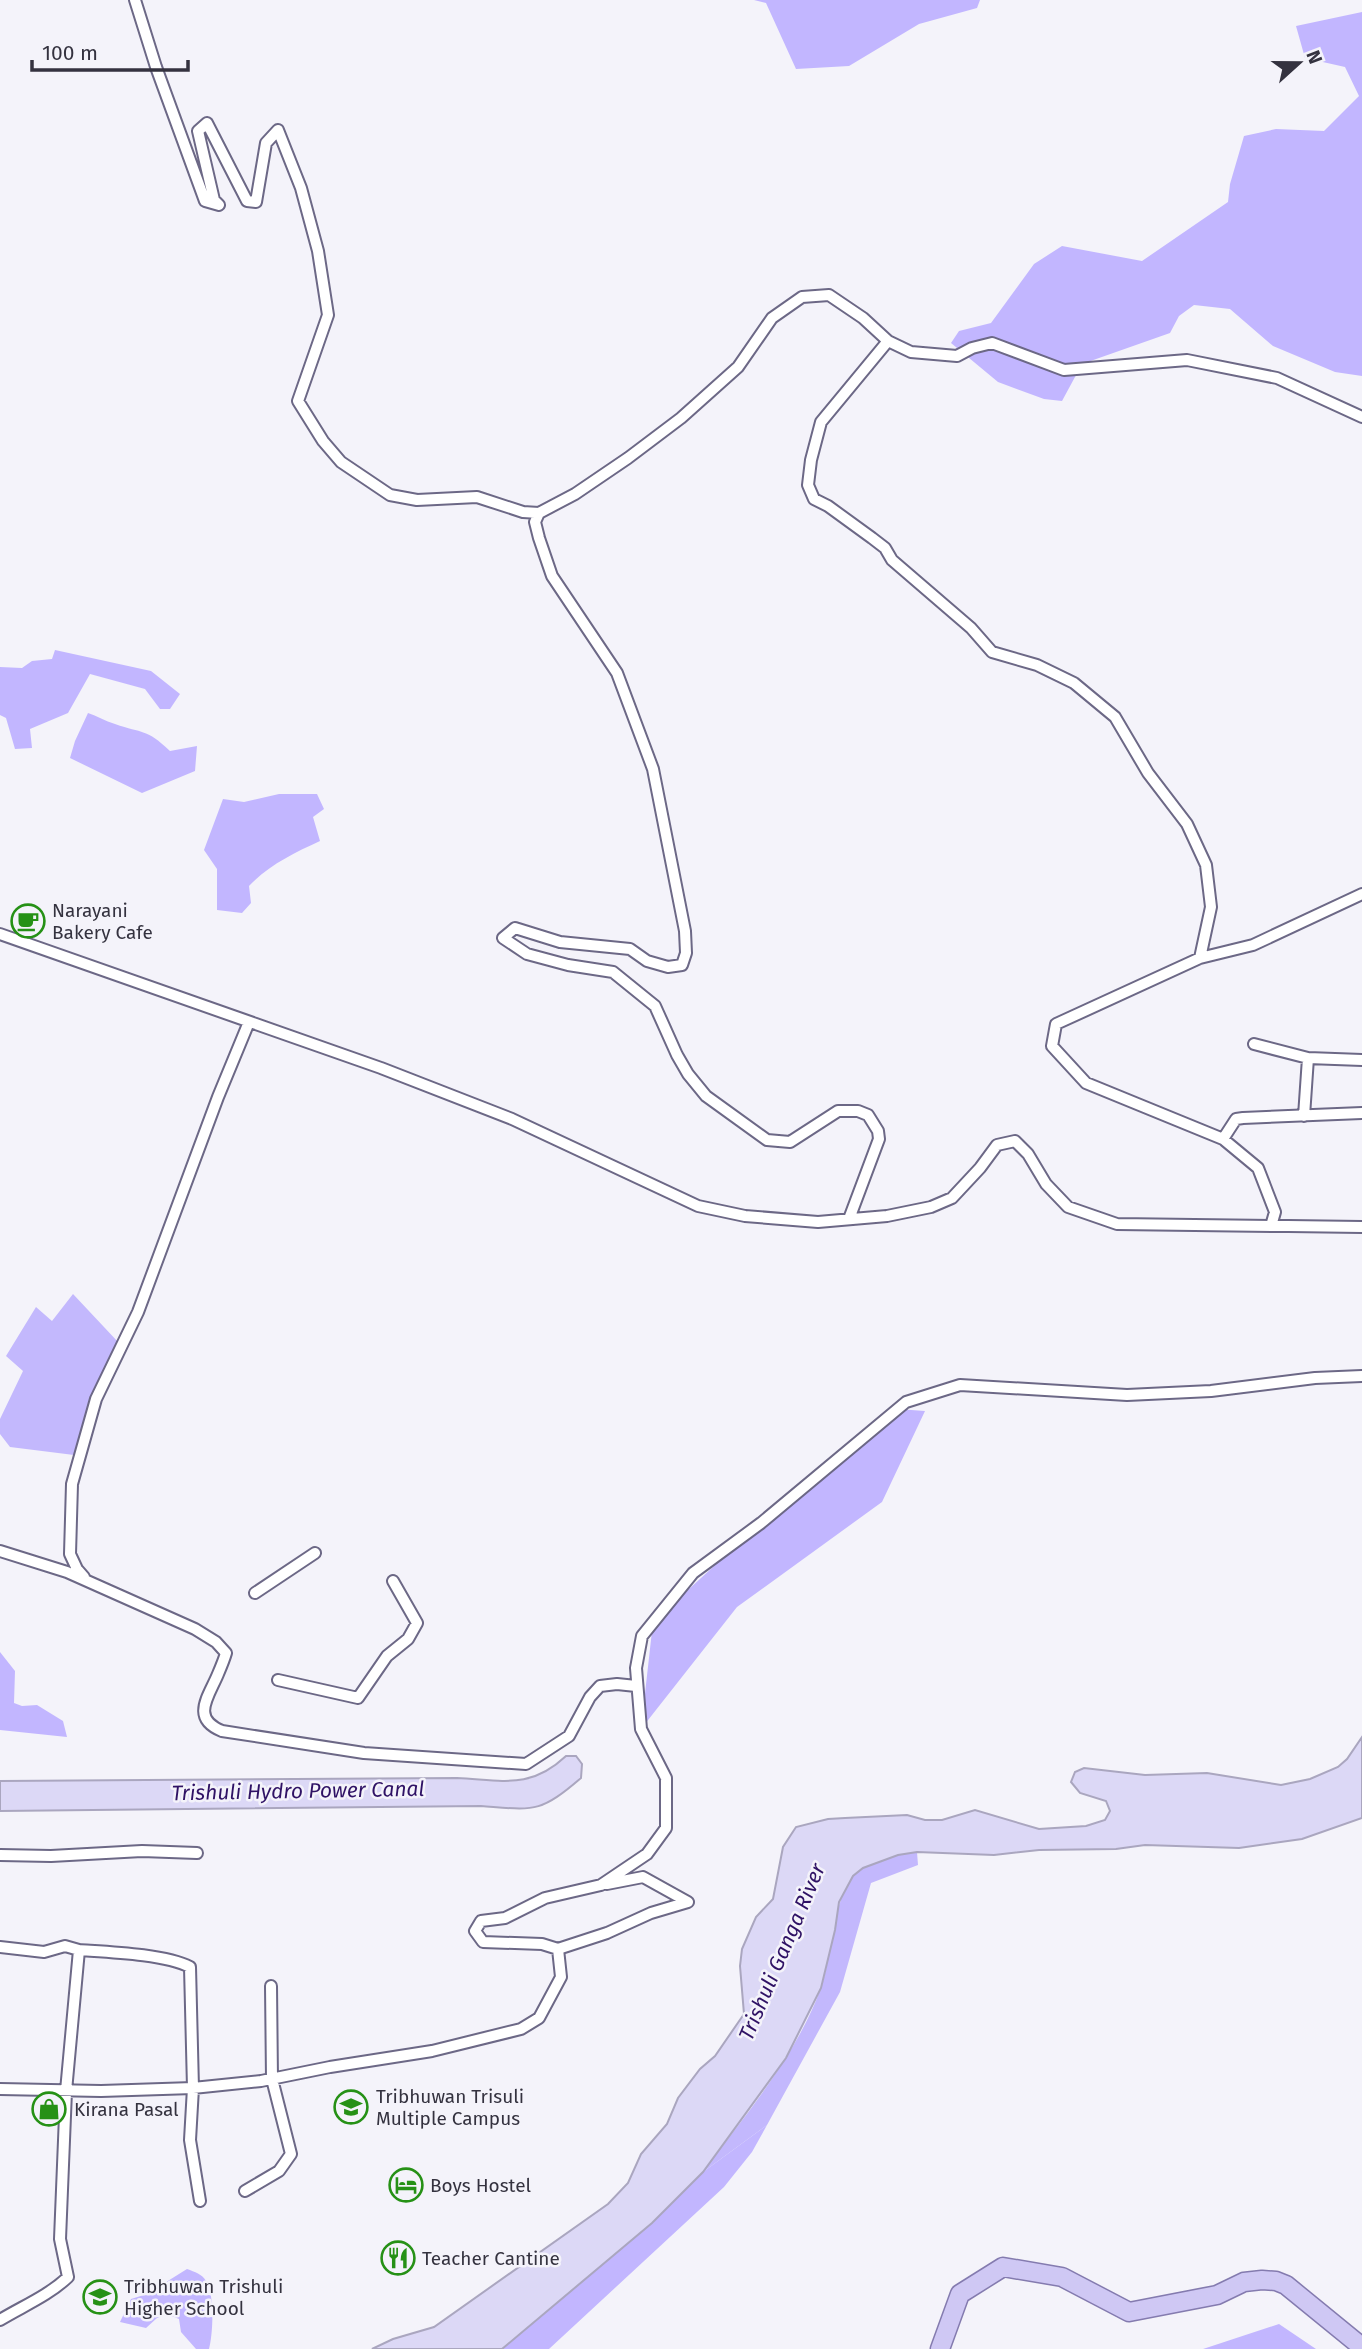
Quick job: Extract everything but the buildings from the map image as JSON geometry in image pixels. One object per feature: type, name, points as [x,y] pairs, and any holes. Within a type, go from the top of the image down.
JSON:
[{"type":"main road","points":[[940,2349],[960,2294],[1003,2267],[1062,2277],[1129,2312],[1217,2295],[1244,2282],[1276,2281],[1286,2286],[1362,2347]]},
{"type":"street","points":[[135,0],[156,67],[205,201],[219,205],[214,200],[198,131],[207,123],[247,201],[256,202],[267,143],[278,130],[301,188],[317,251],[328,315],[298,401],[323,441],[341,462],[390,495],[417,500],[477,497],[523,512],[538,513],[596,480],[681,418],[738,367],[772,318],[802,297],[829,295],[863,318],[888,341],[911,352],[957,356],[971,348],[992,342],[1064,370],[1187,360],[1277,378],[1362,416]]},
{"type":"street","points":[[888,341],[821,422],[811,460],[808,485],[814,499],[828,506],[885,548],[892,560],[971,628],[992,652],[1037,665],[1074,683],[1115,717],[1148,773],[1187,824],[1206,865],[1211,907],[1200,958]]},
{"type":"street","points":[[538,513],[535,522],[552,576],[617,673],[653,769],[685,931],[686,953],[682,965],[668,967],[647,961],[630,949],[560,942],[514,928],[503,938],[527,954],[568,965],[613,972],[655,1006],[677,1055],[706,1096],[767,1140],[790,1142],[838,1111],[858,1111],[868,1115],[878,1131],[879,1139],[849,1219]]},
{"type":"street","points":[[1271,1226],[1275,1212],[1258,1168],[1223,1139],[1086,1083],[1052,1046],[1056,1024],[1200,958],[1253,945],[1362,894]]},
{"type":"street","points":[[0,934],[381,1068],[512,1119],[698,1206],[780,1221],[818,1222],[887,1216],[931,1208],[952,1198],[996,1146],[1015,1141],[1028,1154],[1046,1184],[1068,1207],[1117,1224],[1362,1227]]},
{"type":"street","points":[[89,1582],[77,1569],[70,1554],[72,1484],[92,1411],[138,1312],[248,1022]]},
{"type":"street","points":[[1254,1044],[1308,1058],[1362,1060]]},
{"type":"street","points":[[1304,1116],[1308,1058]]},
{"type":"street","points":[[1223,1139],[1236,1119],[1362,1113]]},
{"type":"street","points":[[601,1885],[647,1854],[666,1828],[666,1779],[641,1729],[636,1668],[642,1636],[693,1573],[761,1522],[906,1402],[960,1385],[1127,1395],[1211,1391],[1315,1378],[1362,1376]]},
{"type":"street","points":[[0,1550],[67,1572],[195,1629],[216,1642],[226,1653],[204,1703],[208,1723],[222,1731],[364,1753],[526,1764],[569,1736],[590,1697],[600,1686],[636,1686]]},
{"type":"street","points":[[255,1592],[316,1553]]},
{"type":"street","points":[[278,1680],[358,1698],[387,1656],[408,1639],[417,1623],[393,1581]]},
{"type":"street","points":[[0,1855],[51,1856],[142,1851],[197,1853]]},
{"type":"street","points":[[643,1877],[688,1902],[651,1913],[607,1933],[558,1949],[542,1944],[483,1942],[475,1931],[481,1921],[505,1918],[545,1898],[601,1885],[643,1877]]},
{"type":"street","points":[[0,1947],[44,1952],[65,1946],[161,1959],[190,1967],[193,2088],[190,2140],[200,2201]]},
{"type":"street","points":[[0,2089],[66,2091],[193,2088],[272,2079],[432,2051],[522,2029],[539,2018],[561,1977],[558,1949]]},
{"type":"street","points":[[0,2320],[52,2292],[68,2277],[60,2239],[66,2091],[79,1950]]},
{"type":"street","points":[[245,2191],[279,2171],[291,2154],[272,2079],[271,1986]]},
{"type":"shaded area","points":[[754,0],[980,0],[977,8],[919,24],[849,66],[796,69],[766,3]]},
{"type":"shaded area","points":[[1362,12],[1362,376],[1335,372],[1273,346],[1230,309],[1194,305],[1179,316],[1170,333],[1082,364],[1062,401],[1044,399],[998,382],[951,343],[959,331],[991,323],[1034,264],[1062,246],[1142,261],[1228,202],[1230,184],[1244,136],[1276,129],[1324,131],[1359,96],[1345,67],[1305,58],[1296,26]]},
{"type":"shaded area","points":[[55,650],[151,671],[180,694],[170,709],[160,709],[145,689],[90,674],[68,713],[30,729],[32,748],[15,749],[6,718],[0,715],[0,667],[22,668],[32,661],[52,659]]},
{"type":"shaded area","points":[[88,713],[149,735],[170,751],[197,746],[195,771],[142,793],[70,758]]},
{"type":"shaded area","points":[[279,794],[317,794],[324,809],[313,817],[320,841],[282,860],[249,886],[251,903],[242,913],[217,910],[217,869],[204,850],[223,799],[244,802]]},
{"type":"shaded area","points":[[73,1294],[119,1343],[98,1383],[74,1455],[10,1447],[0,1434],[0,1419],[23,1371],[6,1356],[36,1307],[52,1321]]},
{"type":"shaded area","points":[[897,1409],[925,1411],[882,1502],[737,1607],[641,1729],[653,1622],[761,1523]]},
{"type":"shaded area","points":[[0,1652],[15,1671],[14,1703],[22,1706],[37,1705],[63,1721],[67,1737],[0,1730]]},
{"type":"shaded area","points":[[917,1852],[918,1865],[871,1883],[840,1992],[767,2125],[703,2172],[769,2084],[811,2013],[825,1975],[846,1886],[859,1870],[874,1862]]},
{"type":"shaded area","points":[[767,2125],[752,2152],[724,2187],[549,2349],[502,2349],[652,2223],[703,2172]]},
{"type":"shaded area","points":[[187,2269],[202,2277],[209,2287],[212,2315],[209,2349],[196,2349],[181,2332],[179,2319],[167,2314],[157,2318],[146,2328],[120,2322],[131,2299],[147,2294]]},
{"type":"shaded area","points":[[1279,2324],[1316,2349],[1203,2349]]},
{"type":"water","name":"Trishuli Ganga River","points":[[1362,1737],[1362,1818],[1302,1839],[1239,1848],[1145,1845],[994,1855],[917,1852],[898,1855],[863,1868],[853,1876],[839,1902],[821,1988],[786,2058],[703,2172],[652,2223],[502,2349],[372,2349],[393,2339],[434,2327],[608,2204],[628,2183],[641,2154],[667,2124],[678,2098],[700,2069],[715,2056],[744,2014],[740,1966],[742,1949],[756,1917],[773,1899],[783,1847],[796,1827],[828,1819],[907,1815],[925,1820],[942,1820],[975,1810],[1039,1829],[1086,1826],[1105,1820],[1110,1811],[1106,1801],[1080,1793],[1071,1782],[1075,1772],[1084,1768],[1145,1775],[1207,1773],[1281,1785],[1310,1779],[1338,1767]]},
{"type":"water","name":"Trishuli Hydro Power Canal","points":[[566,1756],[576,1756],[582,1764],[581,1778],[545,1804],[525,1808],[481,1806],[0,1811],[0,1781],[457,1778],[502,1781],[540,1774]]},
{"type":"place","name":"Narayani Bakery Cafe","points":[[28,921]]},
{"type":"place","name":"Tribhuwan Trisuli Multiple Campus","points":[[351,2107]]},
{"type":"place","name":"Kirana Pasal","points":[[49,2109]]},
{"type":"place","name":"Boys Hostel","points":[[406,2185]]},
{"type":"place","name":"Teacher Cantine","points":[[398,2258]]},
{"type":"place","name":"Tribhuwan Trishuli Higher School","points":[[100,2297]]}]
